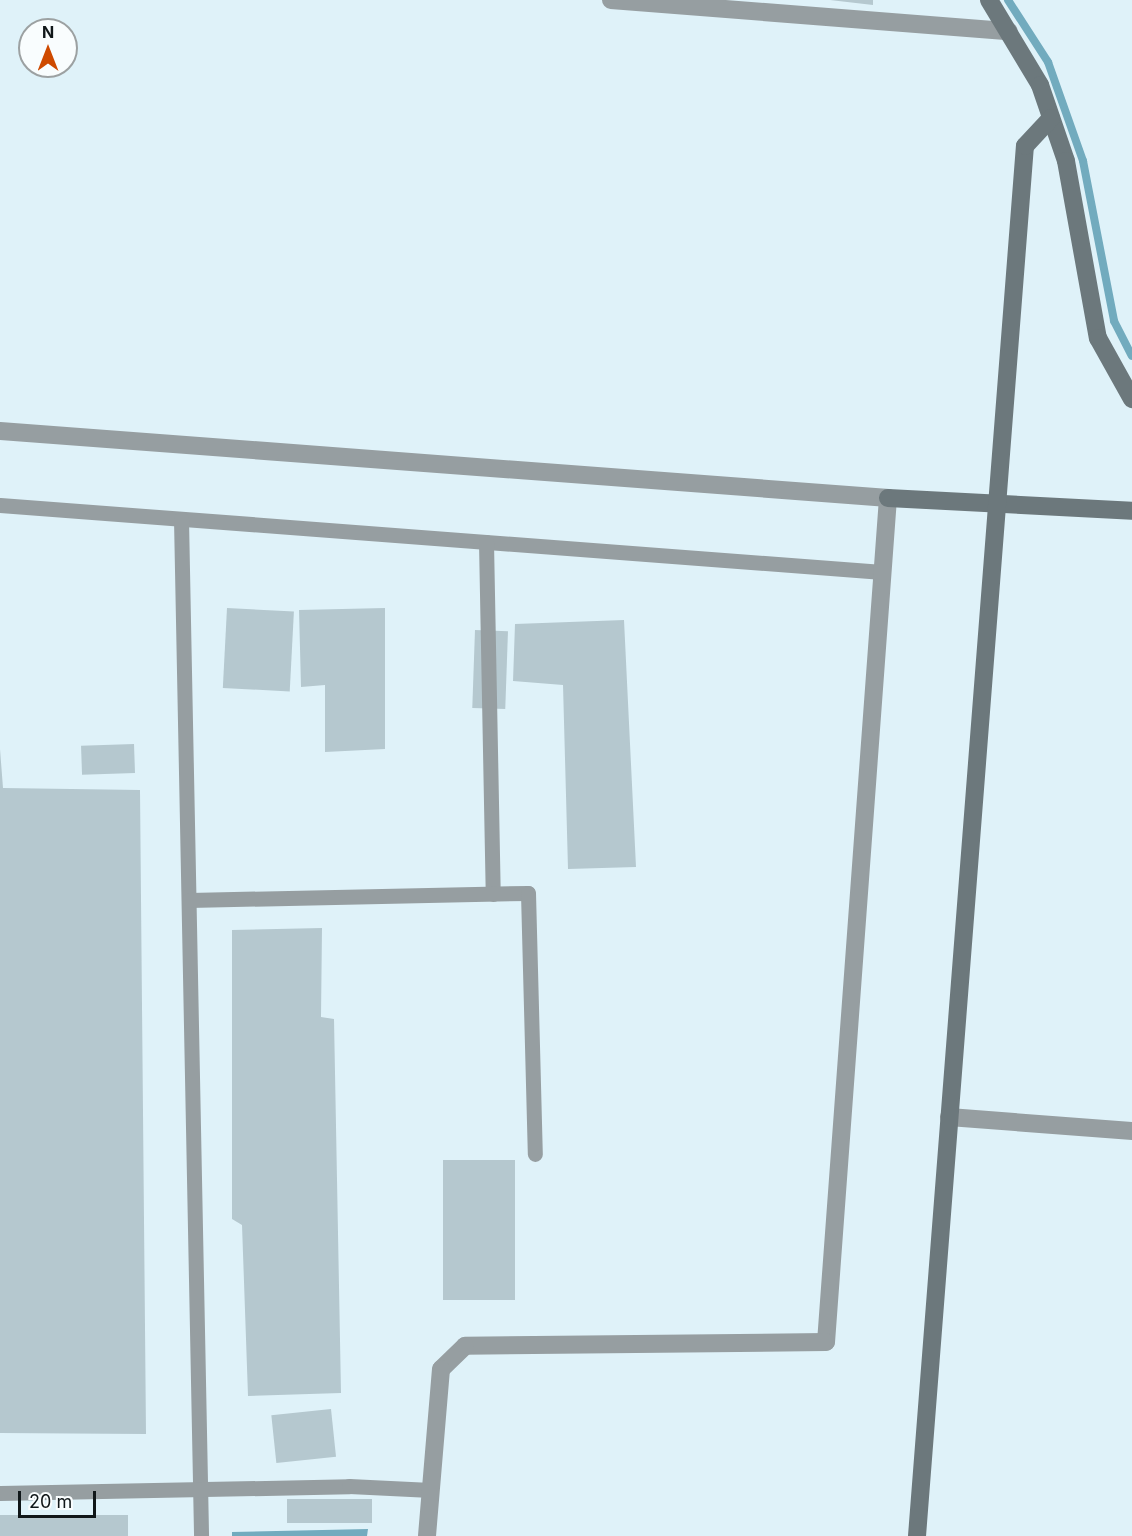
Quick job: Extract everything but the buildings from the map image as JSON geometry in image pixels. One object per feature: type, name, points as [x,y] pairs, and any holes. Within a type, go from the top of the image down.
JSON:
[{"type":"street","points":[[611,0],[1009,31]]},
{"type":"street","points":[[989,0],[1009,31],[1051,118],[1066,161],[1098,338],[1132,399]]},
{"type":"street","points":[[917,1536],[994,502],[1025,146],[1051,118]]},
{"type":"street","points":[[0,431],[888,498],[1132,511]]},
{"type":"street","points":[[427,1536],[441,1370],[465,1346],[826,1342],[888,498]]},
{"type":"street","points":[[949,1117],[1132,1131]]},
{"type":"lane","points":[[0,505],[882,572]]},
{"type":"lane","points":[[181,519],[201,1536]]},
{"type":"lane","points":[[486,542],[493,894]]},
{"type":"lane","points":[[189,900],[528,893],[535,1154]]},
{"type":"lane","points":[[0,1493],[201,1489],[431,1490]]},
{"type":"water","points":[[368,1529],[367,1536],[232,1536],[232,1532]]},
{"type":"waterway","points":[[1008,0],[1048,62],[1083,161],[1114,321],[1132,356]]}]
